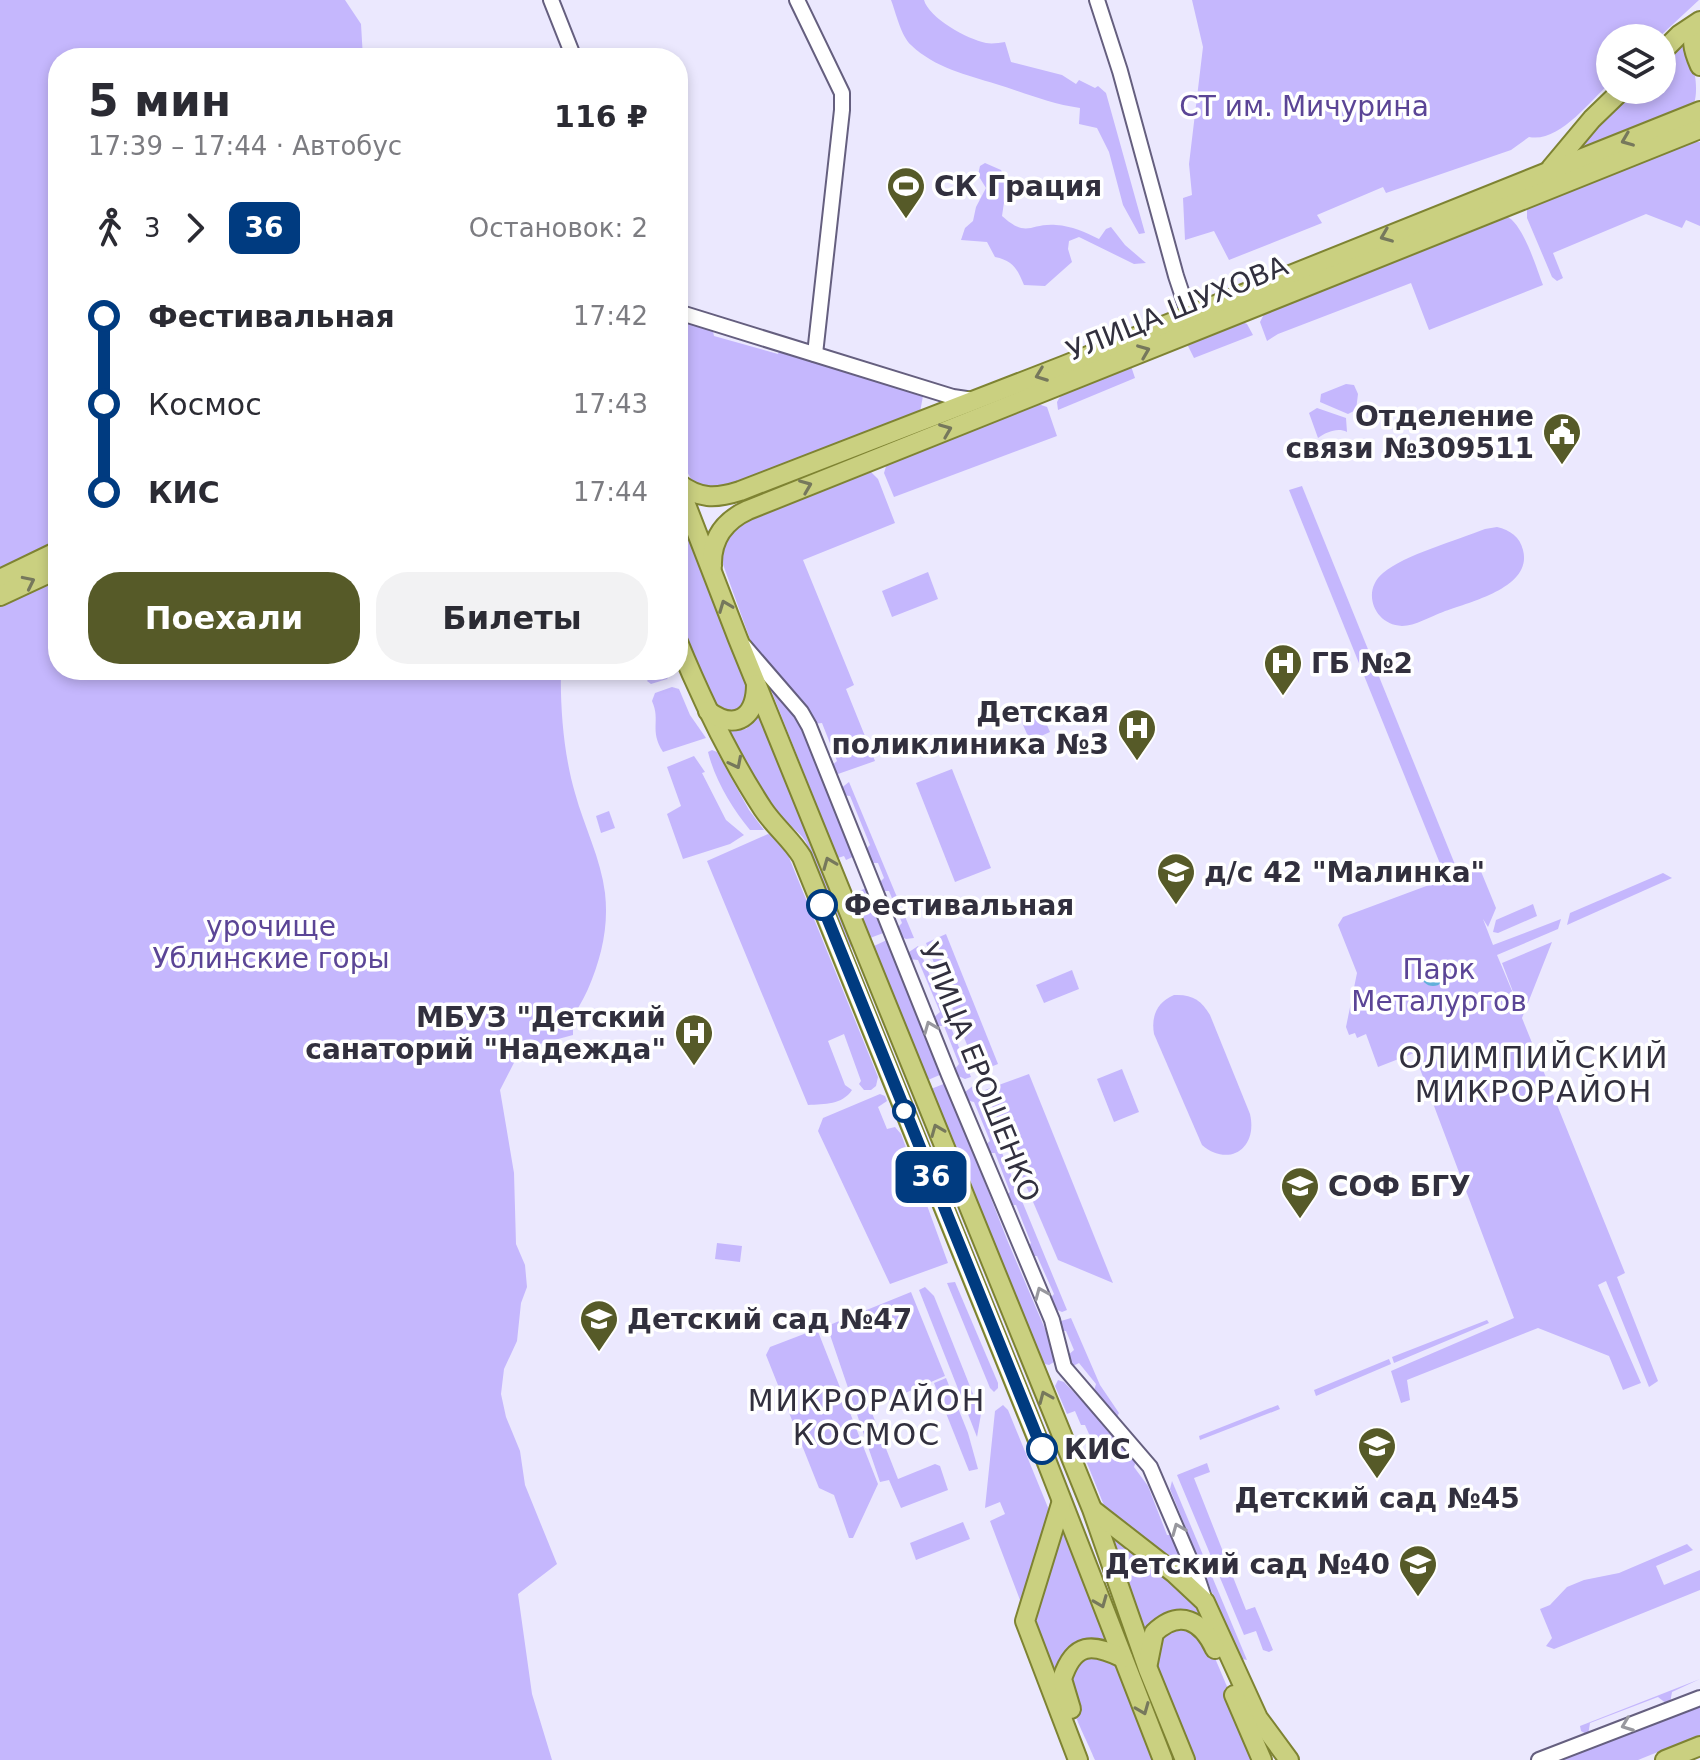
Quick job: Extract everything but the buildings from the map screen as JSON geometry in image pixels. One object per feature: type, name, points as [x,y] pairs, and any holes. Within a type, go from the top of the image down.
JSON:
[{"type":"main road","points":[[1676,38],[1700,22]]},
{"type":"main road","points":[[1700,22],[1694,32],[1692,48],[1700,66]]},
{"type":"main road","points":[[1546,178],[1608,104]]},
{"type":"main road","name":"УЛИЦА ШУХОВА","points":[[712,573],[712,556],[718,535],[726,522],[738,514],[1192,323],[1511,194],[1700,111]]},
{"type":"main road","name":"УЛИЦА ШУХОВА","points":[[1546,178],[1700,129]]},
{"type":"main road","name":"УЛИЦА ШУХОВА","points":[[688,491],[706,498],[724,496],[973,400],[1192,323]]},
{"type":"main road","name":"УЛИЦА ЕРОШЕНКО","points":[[688,509],[1088,1502],[1148,1669],[1185,1760]]},
{"type":"main road","points":[[0,579],[48,556]]},
{"type":"main road","points":[[0,596],[48,574]]},
{"type":"main road","points":[[688,665],[708,711],[764,811],[794,843],[802,857],[1046,1460],[1163,1760]]},
{"type":"main road","points":[[708,711],[726,720],[744,718],[756,698],[756,684]]},
{"type":"main road","points":[[1061,1504],[1088,1502],[1205,1602],[1258,1718],[1289,1760]]},
{"type":"main road","points":[[1061,1504],[1025,1621],[1078,1760]]},
{"type":"main road","points":[[1148,1669],[1154,1633],[1172,1621],[1183,1619],[1195,1622],[1206,1631],[1214,1646],[1262,1760]]},
{"type":"main road","points":[[1091,1760],[1066,1698],[1062,1679],[1074,1655],[1087,1647],[1102,1648],[1123,1658]]},
{"type":"main road","points":[[1665,1760],[1700,1746]]},
{"type":"street","points":[[551,0],[570,48]]},
{"type":"street","points":[[797,0],[842,93],[815,354]]},
{"type":"street","points":[[1097,0],[1192,323]]},
{"type":"street","points":[[688,315],[953,397],[973,400]]},
{"type":"street","name":"УЛИЦА ЕРОШЕНКО","points":[[738,639],[773,678],[809,726],[949,1075],[1052,1320],[1064,1367],[1150,1467],[1205,1602]]},
{"type":"street","points":[[1539,1760],[1700,1698]]},
{"type":"green space","points":[[0,0],[345,0],[361,24],[362,48],[48,48],[48,546],[0,569]]},
{"type":"green space","points":[[891,0],[924,0],[933,14],[959,32],[986,43],[1005,42],[1011,62],[1062,75],[1076,84],[1079,80],[1095,88],[1098,86],[1106,93],[1145,233],[1139,234],[1123,205],[1109,152],[1097,128],[1079,124],[1080,108],[963,74],[930,60],[907,41]]},
{"type":"green space","name":"СТ им. Мичурина","points":[[1192,0],[1699,0],[1673,24],[1596,24],[1596,97],[1562,128],[1540,137],[1529,137],[1511,150],[1386,193],[1383,187],[1317,215],[1322,223],[1229,260],[1214,231],[1185,240],[1183,198],[1192,195],[1189,164],[1203,47]]},
{"type":"green space","points":[[1686,40],[1696,81],[1694,104],[1572,153],[1617,104],[1676,104],[1676,48]]},
{"type":"green space","points":[[1692,142],[1700,142],[1700,226],[1686,220],[1682,228],[1646,214],[1553,253],[1563,278],[1557,281],[1552,277],[1527,218],[1527,209]]},
{"type":"green space","points":[[985,163],[1001,170],[1007,182],[1002,216],[1011,223],[1023,228],[1047,225],[1068,227],[1099,239],[1111,227],[1125,245],[1146,263],[1134,264],[1079,237],[1069,241],[1072,262],[1045,286],[1024,285],[1014,266],[995,257],[987,242],[961,240],[965,228],[973,221],[986,188],[978,175],[980,166]]},
{"type":"green space","points":[[1506,216],[1523,236],[1543,285],[1429,330],[1411,283],[1267,341],[1260,322],[1265,312]]},
{"type":"green space","points":[[688,320],[712,327],[714,336],[778,354],[780,349],[923,396],[920,412],[715,491],[693,483],[688,473]]},
{"type":"green space","points":[[1243,322],[1253,335],[1194,358],[1187,344]]},
{"type":"green space","points":[[1131,366],[1135,378],[1058,410],[1057,402],[1061,395]]},
{"type":"green space","points":[[1346,384],[1354,385],[1358,394],[1356,410],[1348,414],[1320,402],[1321,394]]},
{"type":"green space","points":[[1038,404],[1047,407],[1057,436],[894,497],[884,473],[887,463]]},
{"type":"green space","points":[[1317,408],[1346,418],[1347,432],[1332,431],[1318,438],[1309,413]]},
{"type":"green space","points":[[870,471],[878,479],[895,523],[803,560],[854,685],[846,689],[875,761],[838,774],[830,767],[837,761],[822,723],[813,724],[800,700],[751,642],[720,556],[721,547],[738,524]]},
{"type":"green space","points":[[1302,486],[1456,867],[1443,871],[1289,490]]},
{"type":"green space","points":[[1497,527],[1514,535],[1523,550],[1524,563],[1509,584],[1482,598],[1407,626],[1392,624],[1378,614],[1372,597],[1373,589],[1376,580],[1392,566],[1417,554]]},
{"type":"green space","points":[[688,537],[747,684],[745,700],[734,711],[720,709],[712,701],[688,642]]},
{"type":"green space","points":[[928,572],[938,599],[892,617],[882,591]]},
{"type":"green space","name":"урочище Ублинские горы","points":[[48,584],[48,680],[561,680],[568,764],[603,880],[605,930],[597,966],[575,1015],[573,1035],[521,1049],[500,1090],[514,1173],[516,1244],[525,1265],[527,1287],[521,1303],[517,1341],[504,1369],[501,1394],[506,1417],[520,1451],[525,1485],[557,1564],[518,1594],[532,1694],[552,1760],[0,1760],[0,606]]},
{"type":"green space","points":[[765,675],[801,721],[855,856],[846,860],[844,856],[838,858]]},
{"type":"green space","points":[[672,687],[679,689],[690,715],[706,738],[663,752],[657,738],[652,701],[655,693]]},
{"type":"green space","points":[[1037,702],[1050,732],[1030,741],[1017,711]]},
{"type":"green space","points":[[759,715],[854,946],[849,947],[806,842],[774,810],[728,731],[746,729]]},
{"type":"green space","points":[[708,752],[717,752],[749,810],[764,830],[750,830],[731,803],[711,762]]},
{"type":"green space","points":[[694,756],[705,772],[702,773],[726,820],[744,835],[730,844],[683,859],[667,814],[681,806],[667,767]]},
{"type":"green space","points":[[952,769],[991,868],[955,882],[916,783]]},
{"type":"green space","points":[[849,782],[914,938],[899,936],[897,928],[902,923],[889,891],[882,891],[878,884],[884,878],[878,863],[870,863],[865,850],[870,845],[850,796],[842,795],[840,789]]},
{"type":"green space","points":[[609,811],[615,828],[601,833],[596,816]]},
{"type":"green space","points":[[768,834],[782,840],[878,1077],[876,1086],[864,1090],[859,1084],[861,1081],[844,1034],[828,1041],[845,1085],[852,1090],[833,1103],[808,1105],[707,861]]},
{"type":"green space","name":"Парк Металургов","points":[[1480,869],[1496,908],[1488,927],[1483,919],[1493,945],[1561,919],[1558,929],[1497,955],[1520,1010],[1502,963],[1552,942],[1522,1018],[1625,1273],[1617,1277],[1658,1381],[1649,1387],[1606,1281],[1598,1285],[1641,1383],[1623,1390],[1609,1356],[1538,1328],[1407,1380],[1410,1400],[1401,1403],[1391,1371],[1514,1318],[1414,1053],[1378,1067],[1366,1034],[1357,1038],[1355,1033],[1349,1035],[1346,1027],[1357,973],[1338,925],[1343,917],[1464,872]]},
{"type":"green space","points":[[1663,873],[1672,878],[1567,925],[1570,913]]},
{"type":"green space","points":[[869,887],[886,932],[870,938],[854,898],[860,895],[859,891]]},
{"type":"green space","points":[[1533,904],[1537,916],[1498,933],[1493,932],[1496,920]]},
{"type":"green space","points":[[946,934],[998,1064],[978,1072],[926,943]]},
{"type":"green space","points":[[889,939],[942,1074],[928,1080],[874,946]]},
{"type":"green space","points":[[918,946],[971,1077],[965,1079],[956,1075],[954,1070],[959,1064],[944,1026],[936,1026],[933,1018],[940,1012],[918,960],[908,959],[909,952]]},
{"type":"green space","points":[[1072,970],[1079,989],[1044,1003],[1036,985]]},
{"type":"green space","points":[[1174,995],[1195,999],[1210,1015],[1250,1114],[1250,1136],[1239,1151],[1222,1155],[1202,1145],[1154,1034],[1156,1010]]},
{"type":"green space","points":[[1122,1069],[1139,1112],[1114,1122],[1097,1079]]},
{"type":"green space","points":[[1029,1074],[1113,1283],[1058,1260],[985,1090]]},
{"type":"green space","points":[[946,1083],[1054,1350],[1054,1362],[1049,1365],[1038,1354],[931,1089]]},
{"type":"green space","points":[[974,1085],[1067,1310],[1062,1312],[1053,1308],[1048,1301],[1054,1294],[1037,1256],[1029,1256],[1026,1250],[1031,1243],[1016,1205],[1007,1205],[1004,1197],[1010,1192],[995,1153],[986,1153],[984,1146],[990,1141],[974,1102],[965,1100],[965,1092]]},
{"type":"green space","points":[[880,1094],[887,1101],[878,1107],[887,1129],[895,1127],[901,1134],[948,1263],[890,1284],[818,1131],[823,1118]]},
{"type":"green space","points":[[717,1243],[742,1246],[740,1262],[715,1259]]},
{"type":"green space","points":[[955,1282],[998,1383],[994,1392],[947,1283]]},
{"type":"green space","points":[[925,1287],[934,1296],[981,1414],[977,1437],[919,1290]]},
{"type":"green space","points":[[911,1292],[945,1376],[870,1408],[898,1479],[935,1464],[940,1466],[948,1490],[901,1508],[889,1480],[880,1482],[827,1326]]},
{"type":"green space","points":[[1071,1318],[1100,1385],[1119,1413],[1117,1417],[1093,1394],[1096,1384],[1079,1363],[1073,1366],[1067,1356],[1074,1350],[1066,1331],[1058,1331],[1061,1321]]},
{"type":"green space","points":[[1487,1320],[1489,1323],[1394,1363],[1392,1357]]},
{"type":"green space","points":[[817,1329],[878,1484],[853,1538],[849,1538],[834,1495],[819,1488],[766,1355],[770,1347]]},
{"type":"green space","points":[[1389,1359],[1391,1364],[1316,1396],[1314,1390]]},
{"type":"green space","points":[[946,1378],[968,1433],[978,1469],[969,1471],[934,1383]]},
{"type":"green space","points":[[1058,1380],[1064,1382],[1137,1459],[1134,1467],[1148,1486],[1167,1535],[1176,1535],[1192,1578],[1105,1508],[1083,1453],[1090,1450],[1089,1446],[1093,1443],[1075,1411],[1067,1414],[1055,1386]]},
{"type":"green space","points":[[1003,1405],[1008,1410],[1049,1510],[1026,1598],[1020,1600],[990,1521],[1005,1514],[1000,1502],[985,1508],[995,1411]]},
{"type":"green space","points":[[1278,1405],[1280,1409],[1200,1440],[1199,1436]]},
{"type":"green space","points":[[1207,1463],[1210,1472],[1194,1478],[1246,1610],[1255,1607],[1273,1650],[1269,1652],[1263,1650],[1256,1631],[1244,1635],[1177,1475]]},
{"type":"green space","points":[[1172,1481],[1247,1660],[1237,1654],[1170,1489]]},
{"type":"green space","points":[[963,1522],[970,1539],[916,1560],[910,1543]]},
{"type":"green space","points":[[1063,1528],[1110,1646],[1099,1643],[1053,1677],[1032,1618]]},
{"type":"green space","points":[[1113,1535],[1182,1586],[1211,1625],[1200,1619],[1146,1640],[1109,1537]]},
{"type":"green space","points":[[1687,1544],[1693,1550],[1656,1566],[1664,1585],[1700,1570],[1700,1590],[1554,1649],[1546,1646],[1552,1638],[1540,1609],[1550,1605],[1567,1587],[1619,1573]]},
{"type":"green space","points":[[1183,1623],[1212,1651],[1258,1760],[1195,1760],[1154,1659],[1155,1639]]},
{"type":"green space","points":[[1083,1654],[1107,1656],[1118,1668],[1153,1760],[1095,1760],[1077,1720],[1070,1693],[1074,1667]]},
{"type":"green space","points":[[1700,1679],[1672,1692],[1670,1703],[1658,1697],[1590,1723],[1588,1735],[1581,1731],[1580,1726]]},
{"type":"green space","points":[[1700,1706],[1700,1735],[1638,1760],[1560,1760]]},
{"type":"water","points":[[1433,962],[1441,966],[1445,974],[1441,982],[1433,986],[1425,982],[1421,974],[1425,966]]},
{"type":"bus line","name":"36","points":[[822,905],[1042,1449]]},
{"type":"place","name":"СК Грация","points":[[906,220]]},
{"type":"place","name":"Отделение связи №309511","points":[[1562,466]]},
{"type":"place","name":"ГБ №2","points":[[1283,697]]},
{"type":"place","name":"Детская поликлиника №3","points":[[1137,762]]},
{"type":"place","name":"Фестивальная","points":[[822,905]]},
{"type":"place","name":"д/с 42 \"Малинка\"","points":[[1176,906]]},
{"type":"place","name":"МБУЗ \"Детский санаторий \"Надежда\"","points":[[694,1067]]},
{"type":"place","name":"СОФ БГУ","points":[[1300,1220]]},
{"type":"place","name":"Детский сад №47","points":[[599,1353]]},
{"type":"place","name":"КИС","points":[[1042,1449]]},
{"type":"place","name":"Детский сад №45","points":[[1377,1480]]},
{"type":"place","name":"Детский сад №40","points":[[1418,1598]]},
{"type":"district","name":"ОЛИМПИЙСКИЙ МИКРОРАЙОН","points":[[1534,1075]]},
{"type":"district","name":"МИКРОРАЙОН КОСМОС","points":[[867,1418]]}]
